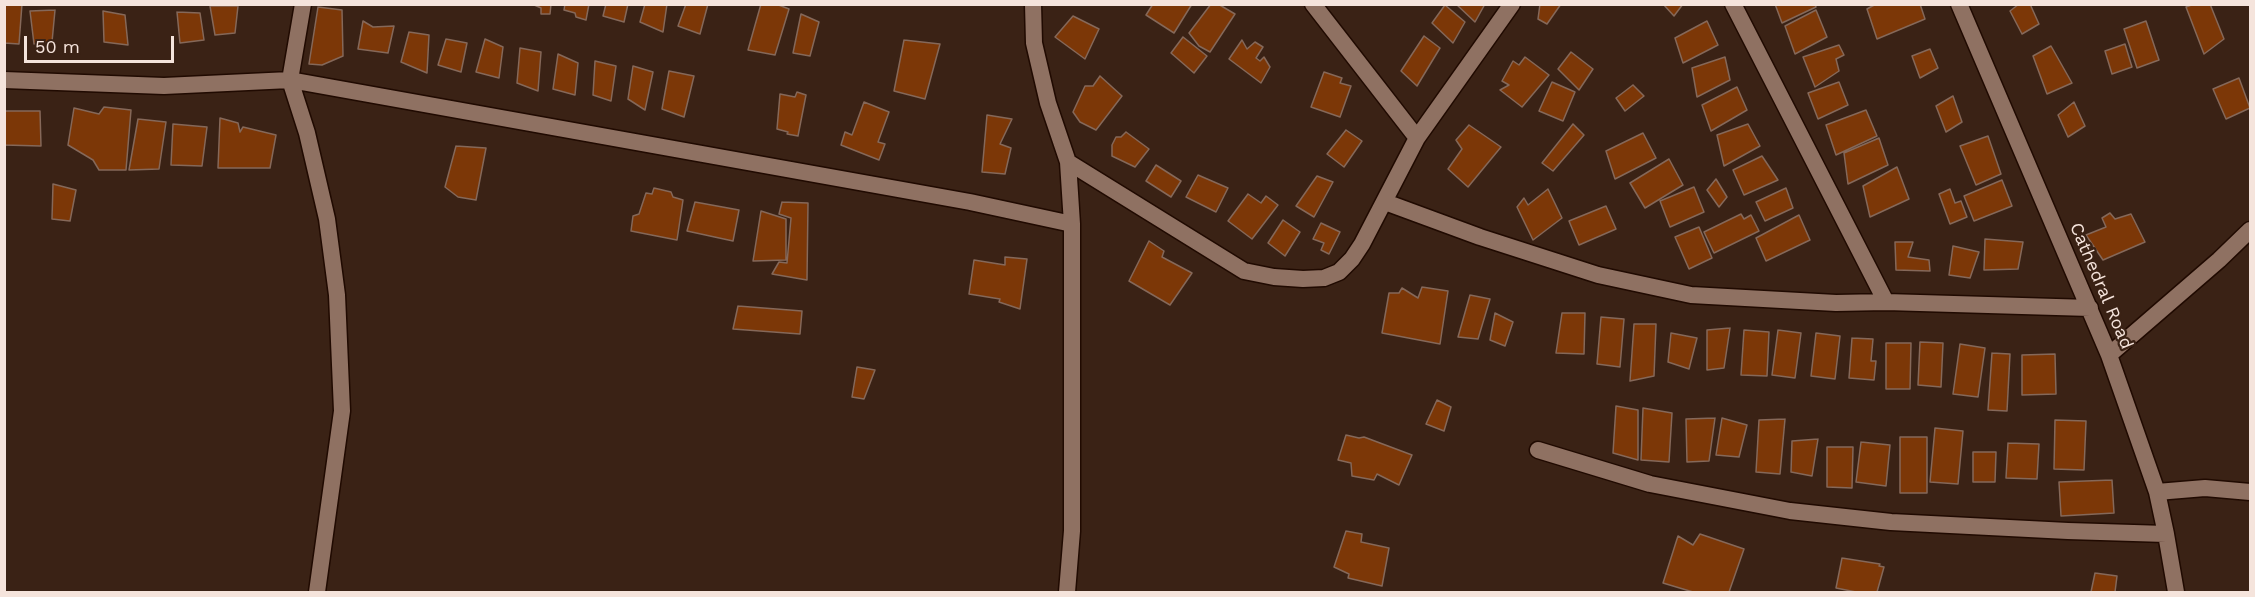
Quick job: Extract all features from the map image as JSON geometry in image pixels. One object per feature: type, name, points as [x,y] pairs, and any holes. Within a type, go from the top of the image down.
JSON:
[{"type":"street","points":[[303,4],[290,80],[307,133],[327,219],[336,295],[342,411],[317,592]]},
{"type":"street","points":[[1034,4],[1034,43],[1048,103],[1068,162],[1072,224],[1072,531],[1067,592]]},
{"type":"street","points":[[1313,4],[1417,138]]},
{"type":"street","points":[[1068,162],[1244,271],[1274,277],[1324,279],[1340,272],[1352,259],[1386,202],[1417,138],[1512,4]]},
{"type":"street","points":[[1733,4],[1886,302]]},
{"type":"street","name":"Cathedral Road","points":[[1959,4],[2109,355],[2157,492],[2176,592]]},
{"type":"street","points":[[4,80],[164,86],[290,80],[970,202],[1072,224]]},
{"type":"street","points":[[1386,202],[1480,237],[1598,275],[1691,295],[1836,303],[1886,302],[2090,308]]},
{"type":"street","points":[[2109,355],[2219,260],[2250,230]]},
{"type":"street","points":[[1538,450],[1650,484],[1790,511],[1891,522],[2166,534]]},
{"type":"street","points":[[2157,492],[2205,488],[2250,492]]},
{"type":"building","points":[[4,4],[22,4],[19,44],[4,43]]},
{"type":"building","points":[[532,4],[551,4],[550,14],[541,14],[541,8]]},
{"type":"building","points":[[565,4],[589,4],[586,20],[576,17],[575,13],[564,10]]},
{"type":"building","points":[[606,4],[628,4],[624,22],[603,16]]},
{"type":"building","points":[[645,4],[667,4],[663,32],[640,22]]},
{"type":"building","points":[[686,4],[708,4],[700,34],[678,26]]},
{"type":"building","points":[[761,4],[776,4],[789,9],[775,55],[748,50]]},
{"type":"building","points":[[1153,4],[1192,4],[1174,33],[1146,15]]},
{"type":"building","points":[[1211,4],[1218,4],[1235,14],[1210,52],[1199,46],[1189,33]]},
{"type":"building","points":[[1456,4],[1485,4],[1475,22]]},
{"type":"building","points":[[1540,4],[1561,4],[1547,24],[1538,19]]},
{"type":"building","points":[[1663,4],[1683,4],[1674,16]]},
{"type":"building","points":[[1775,4],[1815,4],[1816,7],[1782,23]]},
{"type":"building","points":[[1876,4],[1920,4],[1925,19],[1877,39],[1867,9]]},
{"type":"building","points":[[2019,4],[2030,4],[2039,24],[2022,34],[2010,11]]},
{"type":"building","points":[[2194,4],[2210,4],[2224,39],[2204,54],[2186,7]]},
{"type":"building","points":[[1445,5],[1465,22],[1453,43],[1432,23]]},
{"type":"building","points":[[210,6],[238,6],[235,33],[215,35]]},
{"type":"building","points":[[318,7],[342,10],[343,56],[322,65],[309,64]]},
{"type":"building","points":[[55,10],[52,42],[34,44],[30,11]]},
{"type":"building","points":[[1816,10],[1827,37],[1795,54],[1785,26]]},
{"type":"building","points":[[103,11],[125,15],[128,45],[104,42]]},
{"type":"building","points":[[177,12],[200,13],[204,40],[180,43]]},
{"type":"building","points":[[801,14],[819,22],[810,56],[793,53]]},
{"type":"building","points":[[1073,16],[1099,29],[1085,59],[1055,37]]},
{"type":"building","points":[[363,21],[373,27],[394,26],[388,53],[358,49]]},
{"type":"building","points":[[1707,21],[1718,45],[1683,63],[1675,38]]},
{"type":"building","points":[[2146,21],[2159,60],[2137,68],[2124,29]]},
{"type":"building","points":[[409,32],[429,35],[427,73],[401,62]]},
{"type":"building","points":[[1424,36],[1440,48],[1417,86],[1401,71]]},
{"type":"building","points":[[1183,37],[1207,56],[1194,73],[1171,53]]},
{"type":"building","points":[[446,39],[467,43],[461,72],[438,65]]},
{"type":"building","points":[[485,39],[503,47],[499,78],[476,72]]},
{"type":"building","points":[[904,40],[940,44],[925,99],[894,91]]},
{"type":"building","points":[[1242,40],[1247,49],[1255,42],[1263,47],[1256,58],[1260,61],[1264,57],[1270,67],[1261,83],[1229,59]]},
{"type":"building","points":[[2125,44],[2132,67],[2112,74],[2105,51]]},
{"type":"building","points":[[1839,45],[1844,55],[1836,59],[1839,71],[1815,87],[1803,57]]},
{"type":"building","points":[[2051,46],[2072,83],[2047,94],[2033,56]]},
{"type":"building","points":[[520,48],[541,52],[538,91],[517,83]]},
{"type":"building","points":[[1930,49],[1938,68],[1920,78],[1912,56]]},
{"type":"building","points":[[1571,52],[1593,69],[1579,90],[1558,69]]},
{"type":"building","points":[[558,54],[578,63],[575,95],[553,89]]},
{"type":"building","points":[[1525,57],[1549,75],[1522,107],[1500,90],[1509,85],[1502,81],[1513,61],[1519,65]]},
{"type":"building","points":[[1725,57],[1730,80],[1697,97],[1692,68]]},
{"type":"building","points":[[595,61],[616,66],[611,101],[593,95]]},
{"type":"building","points":[[633,66],[653,72],[645,110],[628,99]]},
{"type":"building","points":[[669,71],[694,76],[684,117],[662,109]]},
{"type":"building","points":[[1324,72],[1342,78],[1340,83],[1351,86],[1340,117],[1311,107]]},
{"type":"building","points":[[1100,76],[1122,96],[1096,130],[1080,122],[1073,112],[1085,86],[1093,86]]},
{"type":"building","points":[[2239,78],[2250,108],[2226,119],[2213,89]]},
{"type":"building","points":[[1552,82],[1575,92],[1563,121],[1539,111]]},
{"type":"building","points":[[1839,82],[1848,105],[1818,119],[1808,93]]},
{"type":"building","points":[[1633,85],[1644,96],[1625,111],[1616,98]]},
{"type":"building","points":[[1737,87],[1747,110],[1711,131],[1702,105]]},
{"type":"building","points":[[797,92],[806,95],[798,136],[777,129],[780,94],[795,97]]},
{"type":"building","points":[[1953,96],[1962,122],[1946,132],[1936,106]]},
{"type":"building","points":[[864,102],[889,112],[878,142],[885,144],[879,160],[841,145],[845,132],[852,135]]},
{"type":"building","points":[[2074,102],[2085,126],[2068,137],[2058,115]]},
{"type":"building","points":[[104,107],[131,110],[126,170],[99,170],[93,160],[68,145],[74,108],[99,114]]},
{"type":"building","points":[[1866,110],[1877,136],[1836,155],[1826,125]]},
{"type":"building","points":[[4,111],[40,111],[41,146],[4,145]]},
{"type":"building","points":[[987,115],[1012,119],[1000,144],[1011,148],[1005,174],[982,172]]},
{"type":"building","points":[[220,118],[238,123],[240,132],[243,127],[276,135],[270,168],[218,168]]},
{"type":"building","points":[[138,119],[166,122],[159,169],[129,170]]},
{"type":"building","points":[[173,124],[207,127],[202,166],[171,165]]},
{"type":"building","points":[[1573,124],[1584,135],[1553,171],[1542,163]]},
{"type":"building","points":[[1748,124],[1760,146],[1724,166],[1717,135]]},
{"type":"building","points":[[1469,125],[1501,147],[1468,187],[1448,169],[1462,149],[1456,140]]},
{"type":"building","points":[[1346,130],[1362,141],[1344,167],[1327,154]]},
{"type":"building","points":[[1126,132],[1149,149],[1135,167],[1112,156],[1112,145],[1116,137],[1121,137]]},
{"type":"building","points":[[1643,133],[1656,158],[1615,179],[1606,151]]},
{"type":"building","points":[[1988,136],[2001,174],[1976,185],[1960,146]]},
{"type":"building","points":[[1879,138],[1888,165],[1848,184],[1844,153]]},
{"type":"building","points":[[456,146],[486,148],[476,200],[458,197],[445,187]]},
{"type":"building","points":[[1762,156],[1778,180],[1744,195],[1733,170]]},
{"type":"building","points":[[1669,159],[1683,185],[1645,208],[1630,183]]},
{"type":"building","points":[[1156,165],[1181,181],[1171,197],[1146,181]]},
{"type":"building","points":[[1897,167],[1909,199],[1870,217],[1863,186]]},
{"type":"building","points":[[1198,175],[1228,188],[1216,212],[1186,197]]},
{"type":"building","points":[[1317,176],[1333,182],[1314,217],[1296,206]]},
{"type":"building","points":[[1716,179],[1727,197],[1719,207],[1707,190]]},
{"type":"building","points":[[2002,180],[2012,206],[1974,221],[1964,196]]},
{"type":"building","points":[[53,184],[76,190],[70,221],[52,219]]},
{"type":"building","points":[[1694,187],[1704,212],[1670,227],[1660,201]]},
{"type":"building","points":[[654,188],[671,192],[673,197],[683,200],[677,240],[631,231],[633,216],[639,214],[646,193],[652,194]]},
{"type":"building","points":[[1786,188],[1793,208],[1765,221],[1756,202]]},
{"type":"building","points":[[1548,189],[1562,218],[1533,240],[1517,207],[1524,198],[1528,205]]},
{"type":"building","points":[[1950,189],[1955,203],[1961,201],[1967,217],[1950,224],[1939,194]]},
{"type":"building","points":[[1248,194],[1261,203],[1266,196],[1278,205],[1252,239],[1228,221]]},
{"type":"building","points":[[695,202],[739,210],[733,241],[687,231]]},
{"type":"building","points":[[782,202],[808,203],[807,280],[772,274],[779,262],[787,263],[791,218],[779,214]]},
{"type":"building","points":[[1606,206],[1616,229],[1579,245],[1569,221]]},
{"type":"building","points":[[761,211],[786,219],[786,260],[753,261]]},
{"type":"building","points":[[2110,213],[2115,219],[2131,214],[2145,242],[2103,260],[2086,235],[2106,227],[2102,218]]},
{"type":"building","points":[[1741,214],[1744,219],[1751,215],[1759,231],[1714,253],[1704,232]]},
{"type":"building","points":[[1799,215],[1810,240],[1766,261],[1756,238]]},
{"type":"building","points":[[1283,220],[1300,232],[1285,256],[1268,243]]},
{"type":"building","points":[[1321,223],[1340,232],[1329,254],[1321,250],[1324,243],[1313,239]]},
{"type":"building","points":[[1699,227],[1712,258],[1689,269],[1675,237]]},
{"type":"building","points":[[1985,239],[2023,242],[2018,269],[1984,270]]},
{"type":"building","points":[[1149,241],[1164,251],[1162,257],[1192,273],[1170,305],[1129,281]]},
{"type":"building","points":[[1895,242],[1913,242],[1908,257],[1929,260],[1930,271],[1896,270]]},
{"type":"building","points":[[1953,246],[1979,252],[1970,278],[1949,275]]},
{"type":"building","points":[[1005,257],[1027,259],[1020,309],[999,302],[1000,299],[969,294],[974,260],[1005,265]]},
{"type":"building","points":[[1422,287],[1448,291],[1440,344],[1382,333],[1389,293],[1399,293],[1402,288],[1418,298]]},
{"type":"building","points":[[1470,295],[1490,299],[1478,339],[1458,337]]},
{"type":"building","points":[[738,306],[802,311],[800,334],[733,329]]},
{"type":"building","points":[[1495,313],[1513,322],[1505,346],[1490,340]]},
{"type":"building","points":[[1562,313],[1585,313],[1584,354],[1556,353]]},
{"type":"building","points":[[1601,317],[1624,319],[1620,367],[1597,364]]},
{"type":"building","points":[[1634,324],[1656,324],[1654,376],[1630,381]]},
{"type":"building","points":[[1730,328],[1724,368],[1707,370],[1707,330]]},
{"type":"building","points":[[1744,330],[1769,332],[1767,376],[1741,375]]},
{"type":"building","points":[[1778,330],[1801,333],[1795,378],[1772,375]]},
{"type":"building","points":[[1671,333],[1697,338],[1689,369],[1668,362]]},
{"type":"building","points":[[1816,333],[1840,336],[1835,379],[1811,376]]},
{"type":"building","points":[[1852,338],[1873,339],[1871,361],[1876,361],[1874,380],[1849,378]]},
{"type":"building","points":[[1920,342],[1943,343],[1941,387],[1918,385]]},
{"type":"building","points":[[1886,343],[1911,343],[1910,389],[1886,389]]},
{"type":"building","points":[[1960,344],[1985,348],[1978,397],[1953,394]]},
{"type":"building","points":[[1992,353],[2010,354],[2007,411],[1988,410]]},
{"type":"building","points":[[2055,354],[2056,394],[2022,395],[2022,355]]},
{"type":"building","points":[[857,367],[875,370],[864,399],[852,397]]},
{"type":"building","points":[[1437,400],[1451,407],[1444,431],[1426,424]]},
{"type":"building","points":[[1616,406],[1638,410],[1638,460],[1613,453]]},
{"type":"building","points":[[1643,408],[1672,413],[1669,462],[1641,460]]},
{"type":"building","points":[[1715,418],[1709,461],[1687,462],[1686,419]]},
{"type":"building","points":[[1722,418],[1747,425],[1739,457],[1716,455]]},
{"type":"building","points":[[1785,419],[1780,474],[1756,472],[1759,420]]},
{"type":"building","points":[[2055,420],[2086,421],[2084,470],[2054,469]]},
{"type":"building","points":[[1935,428],[1963,431],[1958,484],[1930,482]]},
{"type":"building","points":[[1346,435],[1364,437],[1412,455],[1399,485],[1377,474],[1374,480],[1352,476],[1351,463],[1338,460]]},
{"type":"building","points":[[1900,437],[1927,437],[1927,493],[1900,493]]},
{"type":"building","points":[[1818,439],[1812,476],[1791,472],[1792,441]]},
{"type":"building","points":[[1861,442],[1890,445],[1886,486],[1856,482]]},
{"type":"building","points":[[2008,443],[2039,444],[2037,479],[2006,478]]},
{"type":"building","points":[[1827,447],[1853,447],[1852,488],[1827,487]]},
{"type":"building","points":[[1973,452],[1996,452],[1995,482],[1973,482]]},
{"type":"building","points":[[2112,480],[2114,513],[2061,516],[2059,482]]},
{"type":"building","points":[[1346,531],[1362,534],[1361,542],[1389,548],[1382,586],[1348,578],[1349,574],[1334,567]]},
{"type":"building","points":[[1700,534],[1744,549],[1729,592],[1693,592],[1663,583],[1678,536],[1693,545]]},
{"type":"building","points":[[1842,558],[1880,564],[1879,566],[1884,567],[1877,592],[1856,592],[1836,588]]},
{"type":"building","points":[[2095,573],[2117,576],[2115,592],[2091,592]]}]
